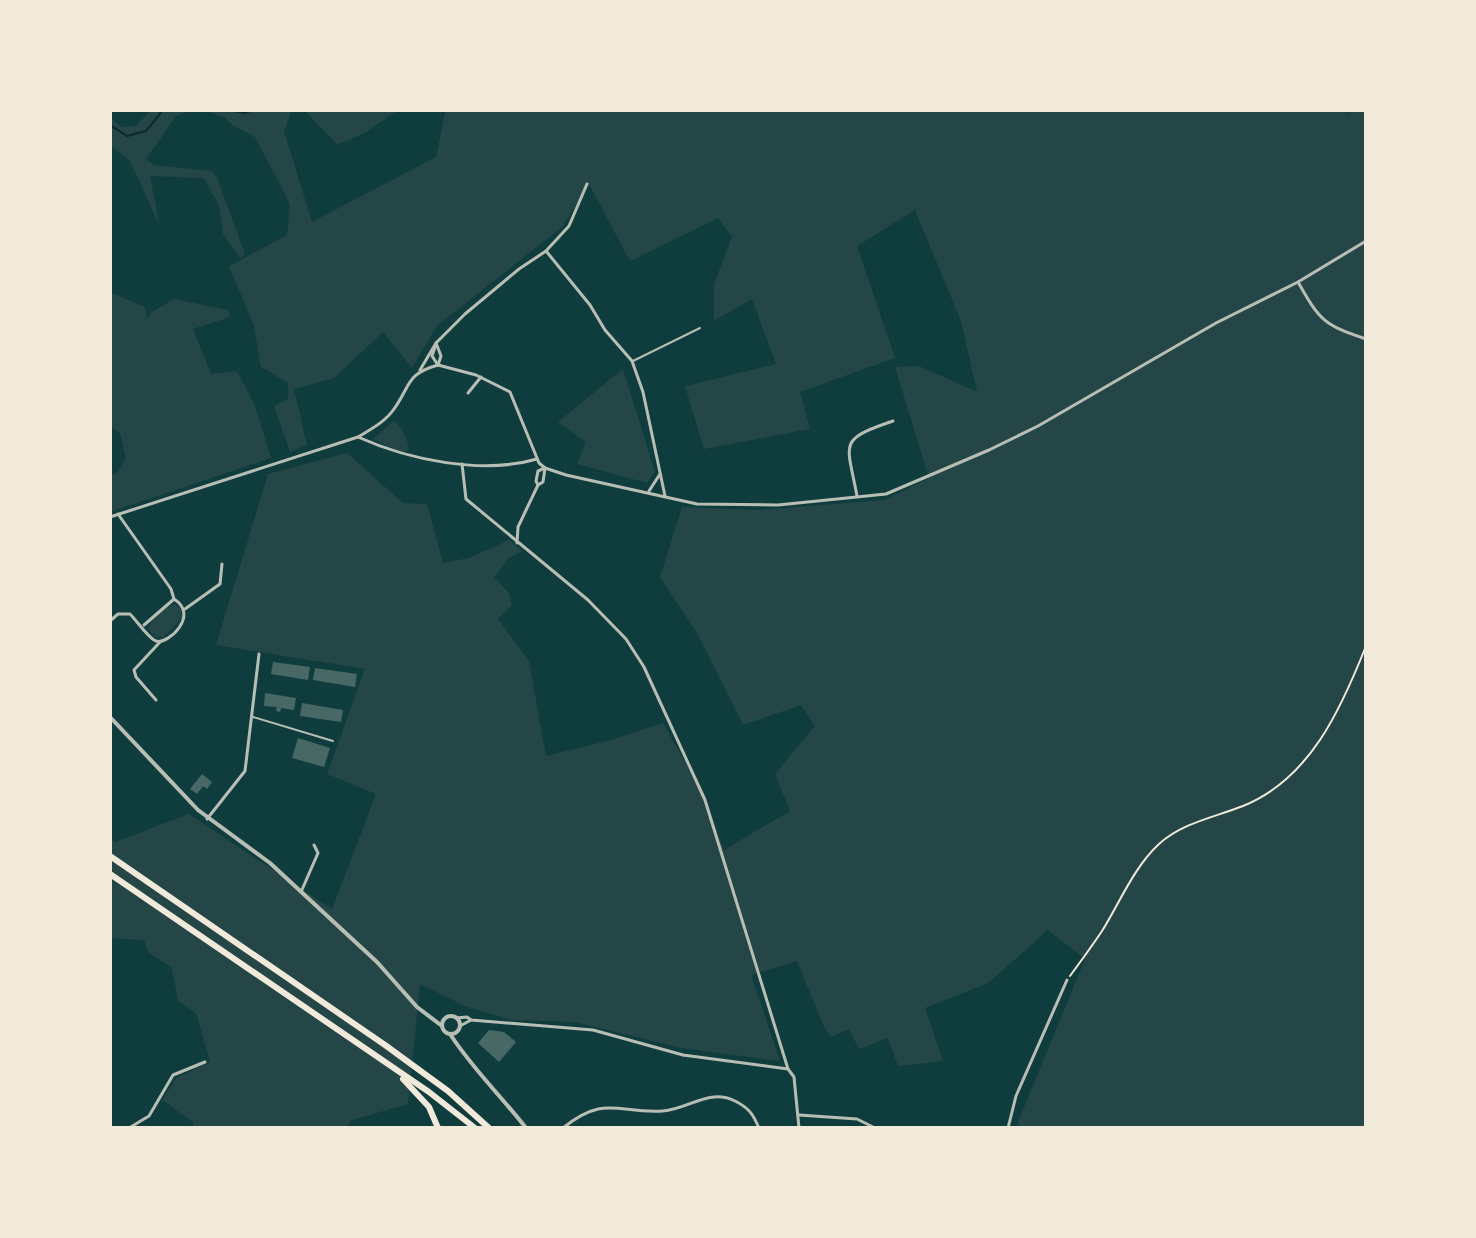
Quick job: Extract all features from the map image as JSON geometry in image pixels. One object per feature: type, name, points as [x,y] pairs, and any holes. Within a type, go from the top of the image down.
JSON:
[{"type":"highway","points":[[110,855],[385,1045],[448,1091],[489,1128]]},
{"type":"highway","points":[[110,874],[429,1092],[475,1128]]},
{"type":"highway","points":[[339,1031],[419,1094],[438,1128]]},
{"type":"street","points":[[110,517],[358,437],[378,425],[392,411],[436,343],[465,314],[546,251],[569,226],[587,184]]},
{"type":"street","points":[[420,370],[438,365],[481,377],[510,392],[537,459],[545,468],[606,486],[697,504],[731,506],[778,505],[886,494],[1038,426],[1366,241]]},
{"type":"street","points":[[546,251],[632,361],[643,392],[665,496]]},
{"type":"street","points":[[1298,282],[1314,311],[1330,327],[1366,339]]},
{"type":"street","points":[[436,343],[432,356],[438,365]]},
{"type":"street","points":[[436,343],[441,356],[438,365]]},
{"type":"street","points":[[468,393],[481,377]]},
{"type":"street","points":[[857,496],[849,453],[851,441],[859,432],[893,421]]},
{"type":"street","points":[[358,437],[409,457],[462,464],[496,465],[537,459]]},
{"type":"street","points":[[462,464],[466,499],[599,610],[626,639],[644,667],[705,800],[788,1069],[794,1077],[799,1128]]},
{"type":"street","points":[[517,543],[518,527],[538,485],[538,471],[545,468]]},
{"type":"street","points":[[648,492],[660,474]]},
{"type":"street","points":[[118,514],[171,589],[174,599],[185,609]]},
{"type":"street","points":[[156,700],[136,677],[134,670],[183,623],[185,609],[220,584],[222,564]]},
{"type":"street","points":[[143,626],[174,599]]},
{"type":"street","points":[[110,621],[123,612],[130,614],[153,640],[160,642]]},
{"type":"street","points":[[207,819],[245,771],[259,654]]},
{"type":"street","points":[[110,717],[207,819],[270,863],[377,962],[417,1007],[432,1015],[526,1128]]},
{"type":"street","points":[[301,892],[318,853],[314,845]]},
{"type":"street","points":[[1008,1128],[1016,1096],[1067,980]]},
{"type":"street","points":[[432,1015],[593,1030],[683,1055],[788,1069]]},
{"type":"street","points":[[442,1026],[448,1017]]},
{"type":"street","points":[[456,1018],[458,1047]]},
{"type":"street","points":[[450,1034],[471,1020]]},
{"type":"street","points":[[129,1128],[149,1116],[173,1075],[205,1062]]},
{"type":"street","points":[[563,1128],[590,1109],[609,1107],[666,1111],[717,1095],[750,1109],[759,1128]]},
{"type":"street","points":[[799,1115],[857,1119],[875,1128]]},
{"type":"lane","points":[[632,361],[700,328]]},
{"type":"lane","points":[[252,717],[333,741]]},
{"type":"path","points":[[1067,980],[1101,932],[1148,855],[1161,842],[1197,823],[1269,794],[1293,774],[1337,715],[1366,646]]},
{"type":"shaded area","points":[[151,110],[192,110],[176,116],[146,159],[154,165],[211,171],[217,178],[245,254],[240,258],[223,234],[219,205],[204,178],[150,176],[159,224],[130,161],[110,145],[110,117],[121,127],[136,126]]},
{"type":"shaded area","points":[[206,110],[292,110],[284,131],[312,222],[436,157],[446,110],[1345,110],[1348,116],[1347,110],[1366,110],[1366,1128],[1018,1128],[1085,959],[1048,930],[988,983],[925,1008],[943,1061],[898,1066],[888,1038],[859,1049],[849,1029],[831,1037],[797,961],[751,975],[780,1061],[681,1048],[575,1022],[511,1020],[465,1006],[420,984],[408,1104],[352,1120],[345,1128],[194,1128],[193,1122],[162,1100],[176,1078],[210,1062],[196,1013],[178,1001],[172,968],[148,952],[144,940],[110,938],[110,839],[115,842],[189,814],[332,909],[376,794],[327,774],[365,669],[216,645],[268,474],[347,453],[403,503],[427,504],[443,563],[469,558],[509,540],[522,551],[509,558],[494,577],[509,593],[512,605],[498,619],[529,661],[546,756],[663,723],[705,797],[724,850],[790,811],[775,774],[815,726],[801,705],[743,725],[697,633],[660,577],[682,507],[759,510],[884,500],[929,478],[895,367],[919,366],[977,392],[961,321],[915,210],[857,246],[895,358],[800,392],[810,429],[704,449],[685,386],[776,364],[752,299],[714,321],[714,284],[732,237],[718,218],[630,261],[589,184],[562,227],[437,326],[412,368],[383,332],[334,378],[294,389],[307,445],[290,452],[274,406],[288,399],[288,383],[261,367],[254,326],[229,266],[287,235],[290,204],[255,137]]},
{"type":"shaded area","points":[[304,110],[398,110],[366,132],[338,145]]},
{"type":"shaded area","points":[[110,292],[145,307],[147,320],[152,312],[174,299],[228,310],[230,317],[193,329],[211,374],[237,371],[255,406],[271,458],[110,512],[110,476],[118,472],[126,458],[120,433],[110,426]]},
{"type":"shaded area","points":[[623,369],[655,472],[647,483],[577,464],[586,442],[558,422]]},
{"type":"shaded area","points":[[394,421],[406,438],[408,450],[404,453],[373,439]]},
{"type":"shaded area","points":[[175,604],[183,617],[164,637],[156,638],[148,629],[152,621]]},
{"type":"building","points":[[273,662],[310,667],[308,680],[271,674]]},
{"type":"building","points":[[315,668],[357,674],[355,687],[313,680]]},
{"type":"building","points":[[265,693],[296,698],[294,710],[281,708],[280,712],[276,711],[277,707],[264,706]]},
{"type":"building","points":[[302,703],[343,710],[341,722],[300,716]]},
{"type":"building","points":[[298,738],[330,748],[324,767],[292,758]]},
{"type":"building","points":[[202,774],[212,782],[207,789],[203,786],[197,794],[190,789]]},
{"type":"building","points":[[489,1030],[504,1032],[516,1042],[499,1062],[478,1043]]},
{"type":"waterway","points":[[110,125],[127,136],[146,131],[163,110]]},
{"type":"waterway","points":[[228,110],[244,113],[254,110]]}]
